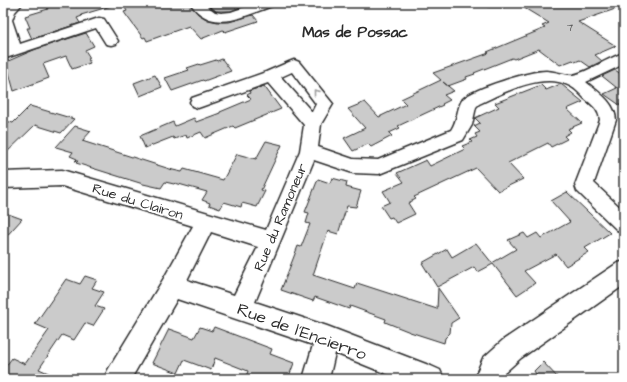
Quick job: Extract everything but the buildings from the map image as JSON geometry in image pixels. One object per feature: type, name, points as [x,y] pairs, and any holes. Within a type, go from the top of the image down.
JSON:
[{"type":"street","points":[[17,3],[9,10],[5,20],[9,52],[99,22],[111,41]]},
{"type":"street","points":[[196,3],[205,12],[216,17],[226,17],[268,3]]},
{"type":"street","points":[[492,3],[500,3]]},
{"type":"street","points":[[574,81],[624,58]]},
{"type":"street","name":"Rue du Ramoneur","points":[[198,102],[271,76],[294,65],[326,104],[313,124],[309,151],[240,309]]},
{"type":"street","points":[[271,76],[313,124]]},
{"type":"street","points":[[309,151],[353,166],[379,167],[457,135],[464,125],[468,104],[473,100],[527,78],[548,76],[574,81],[604,105],[608,113],[608,120],[584,185],[624,224]]},
{"type":"street","name":"Rue du Clairon","points":[[3,180],[62,178],[271,241]]},
{"type":"street","points":[[117,379],[172,286],[206,221]]},
{"type":"street","points":[[487,379],[492,367],[512,349],[624,272]]},
{"type":"street","name":"Rue de l'Encierro","points":[[172,286],[327,338],[431,379]]},
{"type":"street","points":[[316,379],[327,338]]},
{"type":"district","name":"Mas de Possac","points":[[355,32]]}]
